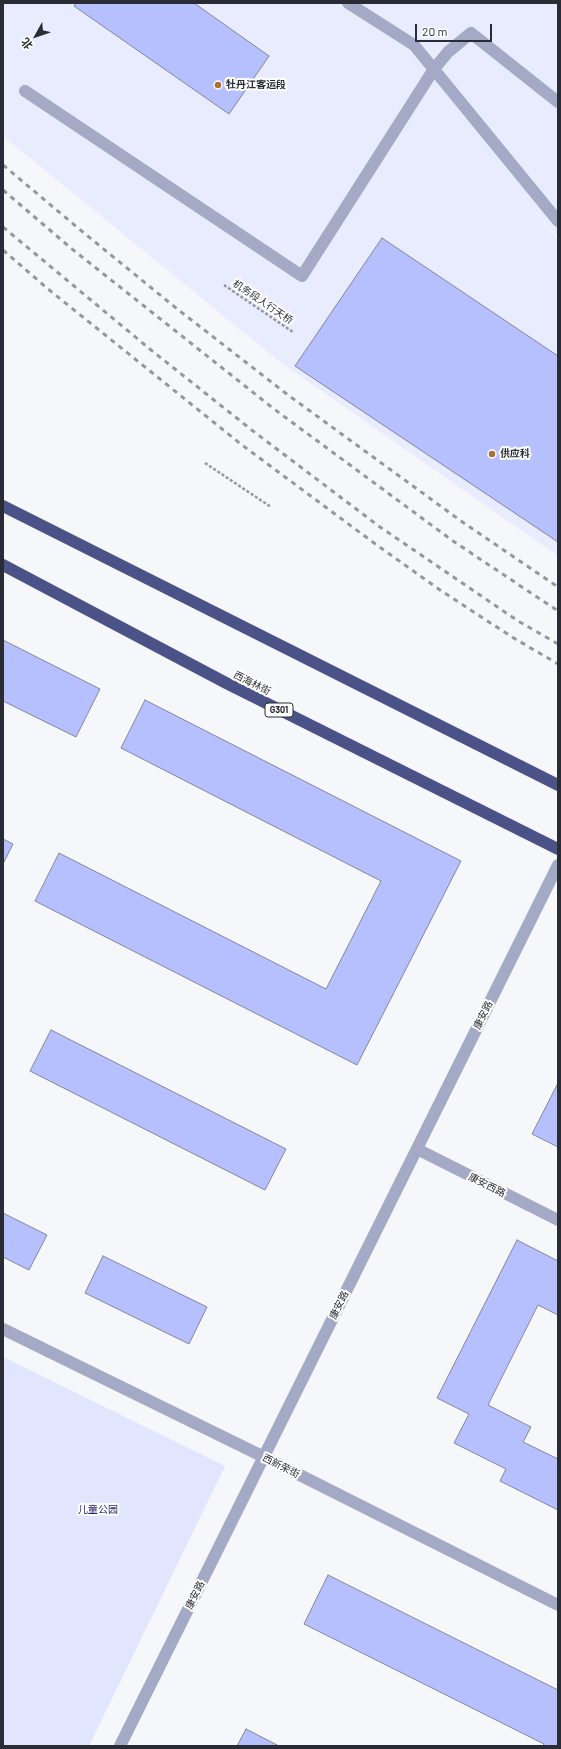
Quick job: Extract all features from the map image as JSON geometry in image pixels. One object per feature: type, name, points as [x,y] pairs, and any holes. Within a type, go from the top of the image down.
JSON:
[{"type":"highway","points":[[3,506],[558,785]]},
{"type":"highway","name":"西海林街","points":[[3,565],[228,684],[558,849]]},
{"type":"street","points":[[348,3],[414,45],[558,222]]},
{"type":"street","points":[[25,91],[302,276],[434,69],[448,52],[471,33],[558,102]]},
{"type":"street","name":"康安路","points":[[120,1746],[558,865]]},
{"type":"street","name":"康安西路","points":[[417,1149],[558,1220]]},
{"type":"street","name":"西新荣街","points":[[3,1329],[264,1457],[558,1605]]},
{"type":"path","name":"机务段人行天桥","points":[[224,285],[293,332]]},
{"type":"path","points":[[206,463],[271,507]]},
{"type":"shaded area","name":"牡丹江客运段","points":[[3,3],[558,3],[558,238],[507,178],[558,240],[558,556],[280,362],[3,136]]},
{"type":"green space","name":"儿童公园","points":[[3,1357],[225,1466],[89,1746],[3,1746]]},
{"type":"building","name":"牡丹江客运段","points":[[76,3],[194,3],[269,56],[229,114],[74,6]]},
{"type":"building","name":"供应科","points":[[382,238],[558,356],[558,542],[295,366]]},
{"type":"building","points":[[3,640],[100,689],[76,737],[3,701]]},
{"type":"building","points":[[145,700],[461,861],[357,1065],[35,901],[59,853],[326,989],[381,881],[121,748]]},
{"type":"building","points":[[3,839],[13,844],[3,864]]},
{"type":"building","points":[[51,1030],[286,1149],[265,1190],[30,1071]]},
{"type":"building","points":[[558,1083],[558,1147],[532,1134]]},
{"type":"building","points":[[3,1213],[47,1235],[29,1270],[3,1257]]},
{"type":"building","points":[[517,1240],[558,1261],[558,1315],[538,1305],[488,1405],[531,1427],[523,1442],[558,1459],[558,1510],[500,1481],[506,1469],[454,1443],[469,1414],[437,1398]]},
{"type":"building","points":[[103,1256],[207,1307],[189,1344],[85,1293]]},
{"type":"building","points":[[328,1575],[558,1690],[558,1746],[543,1746],[544,1744],[304,1624]]},
{"type":"building","points":[[246,1729],[279,1746],[237,1746]]},
{"type":"railway","points":[[3,165],[176,308],[288,395],[461,521],[558,587]]},
{"type":"railway","points":[[3,190],[72,249],[274,409],[453,541],[558,611]]},
{"type":"railway","points":[[3,227],[151,350],[253,431],[380,527],[518,621],[558,644]]},
{"type":"railway","points":[[3,250],[48,289],[242,445],[440,590],[512,637],[558,664]]},
{"type":"place","name":"牡丹江客运段","points":[[218,85]]},
{"type":"place","name":"供应科","points":[[492,454]]}]
